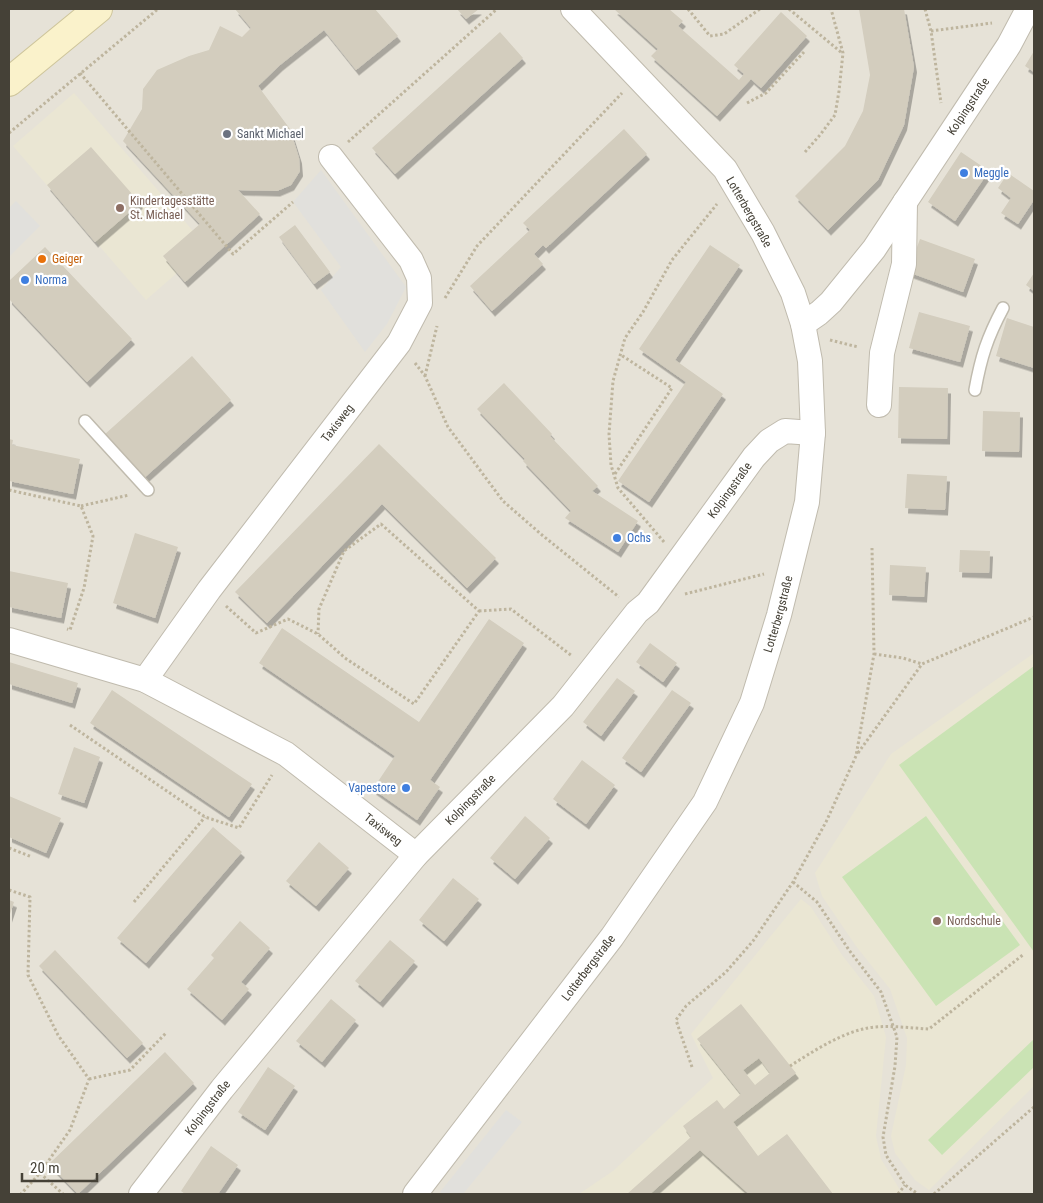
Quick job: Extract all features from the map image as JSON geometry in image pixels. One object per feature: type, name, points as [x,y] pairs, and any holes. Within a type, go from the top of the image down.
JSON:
[{"type":"main road","points":[[9,82],[98,9]]},
{"type":"street","name":"Lotterbergstraße","points":[[415,1194],[612,937],[705,802],[752,703],[779,614],[807,502],[813,433],[810,361],[804,329],[789,285],[763,233],[725,169],[573,9]]},
{"type":"street","name":"Kolpingstraße","points":[[804,329],[831,302],[874,249],[1010,45],[1028,9]]},
{"type":"street","name":"Taxisweg","points":[[145,680],[209,590],[399,343],[420,303],[420,278],[412,260],[331,157]]},
{"type":"street","points":[[879,405],[882,353],[904,264],[905,202]]},
{"type":"street","name":"Kolpingstraße","points":[[140,1194],[222,1089],[416,854],[564,706],[589,672],[642,608],[754,457],[769,441],[785,431],[813,433]]},
{"type":"street","name":"Taxisweg","points":[[9,640],[145,680],[286,754],[416,854]]},
{"type":"lane","points":[[975,390],[979,364],[988,337],[1003,308]]},
{"type":"lane","points":[[84,420],[148,490]]},
{"type":"path","points":[[9,133],[158,9]]},
{"type":"path","points":[[331,157],[497,9]]},
{"type":"path","points":[[688,9],[710,36],[724,34],[760,9]]},
{"type":"path","points":[[789,9],[842,53]]},
{"type":"path","points":[[805,152],[835,115],[840,91],[842,53],[831,9]]},
{"type":"path","points":[[926,9],[931,31],[944,127],[951,132]]},
{"type":"path","points":[[931,31],[998,22],[1017,30]]},
{"type":"path","points":[[747,103],[766,93],[804,52]]},
{"type":"path","points":[[80,73],[234,254],[293,202]]},
{"type":"path","points":[[420,303],[443,302],[477,246],[637,76]]},
{"type":"path","points":[[678,560],[618,488],[611,466],[608,434],[613,381],[625,338],[643,312],[672,260],[734,185]]},
{"type":"path","points":[[425,376],[439,320]]},
{"type":"path","points":[[804,329],[882,353]]},
{"type":"path","points":[[399,343],[425,376],[448,428],[503,501],[542,536],[642,608],[791,568]]},
{"type":"path","points":[[615,475],[672,388],[621,355]]},
{"type":"path","points":[[9,490],[81,506],[148,490]]},
{"type":"path","points":[[62,628],[70,630],[84,588],[93,536],[81,506]]},
{"type":"path","points":[[318,634],[319,609],[344,551],[381,524],[479,611],[511,609],[572,656],[589,672]]},
{"type":"path","points":[[856,756],[874,654],[872,548]]},
{"type":"path","points":[[209,590],[256,633],[288,619],[318,634],[346,658],[414,704],[479,611]]},
{"type":"path","points":[[692,1067],[676,1020],[686,1006],[726,972],[753,941],[793,882],[826,822],[856,756],[922,664],[1034,617]]},
{"type":"path","points":[[874,654],[903,658],[922,664]]},
{"type":"path","points":[[70,725],[205,817],[239,828],[286,754]]},
{"type":"path","points":[[134,902],[205,817]]},
{"type":"path","points":[[9,848],[32,857]]},
{"type":"path","points":[[793,882],[818,902],[849,950],[882,992],[897,1037],[895,1066],[882,1138],[886,1155],[905,1185],[918,1194]]},
{"type":"path","points":[[9,890],[30,897],[28,975],[58,1035],[89,1079]]},
{"type":"path","points":[[790,1066],[820,1047],[863,1029],[893,1027],[929,1029],[1024,954]]},
{"type":"path","points":[[89,1079],[130,1070],[166,1033]]},
{"type":"path","points":[[21,1194],[40,1173],[70,1130],[89,1079]]},
{"type":"path","points":[[934,1194],[1034,1107]]},
{"type":"path","points":[[40,1173],[64,1194]]},
{"type":"path","points":[[898,1194],[905,1185]]},
{"type":"shaded area","points":[[9,9],[1034,9],[1034,1194],[9,1194]]},
{"type":"shaded area","name":"Kindertagesstätte St. Michael","points":[[74,93],[193,231],[163,256],[177,273],[146,300],[13,146]]},
{"type":"shaded area","points":[[321,170],[406,287],[387,324],[365,352],[321,290],[341,267],[293,202]]},
{"type":"shaded area","points":[[16,201],[40,226],[9,257],[9,208]]},
{"type":"shaded area","name":"Nordschule","points":[[1034,653],[1034,1086],[929,1190],[915,1180],[895,1153],[891,1136],[906,1065],[907,1038],[890,989],[856,946],[822,896],[815,873],[891,754]]},
{"type":"shaded area","points":[[801,899],[811,907],[842,955],[874,996],[886,1037],[876,1136],[881,1159],[900,1190],[905,1194],[579,1194],[613,1171],[713,1078],[691,1034]]},
{"type":"shaded area","points":[[506,1110],[522,1122],[463,1194],[442,1194],[440,1192]]},
{"type":"green space","points":[[1034,666],[1034,952],[899,765]]},
{"type":"green space","points":[[926,816],[1020,945],[936,1006],[842,877]]},
{"type":"green space","points":[[1034,1039],[1034,1067],[942,1155],[928,1140]]},
{"type":"building","points":[[235,9],[375,9],[398,36],[356,70],[324,30],[280,65],[258,86],[290,129],[299,158],[300,171],[291,185],[277,191],[238,190],[260,214],[185,282],[163,256],[200,224],[123,141],[142,109],[143,89],[157,70],[189,56],[209,50],[220,26],[242,37],[251,28]]},
{"type":"building","points":[[457,9],[479,9],[466,19]]},
{"type":"building","points":[[614,9],[669,9],[683,21],[678,26],[739,80],[744,74],[734,65],[781,12],[807,36],[761,88],[751,79],[717,116],[651,56],[658,49]]},
{"type":"building","points":[[859,9],[904,9],[914,67],[904,125],[878,180],[828,230],[795,196],[845,146],[863,111],[870,75]]},
{"type":"building","points":[[500,32],[523,58],[395,174],[372,148]]},
{"type":"building","points":[[1034,51],[1034,72],[1025,66]]},
{"type":"building","points":[[624,129],[647,154],[546,248],[543,245],[534,254],[543,264],[492,311],[470,286],[530,230],[523,223]]},
{"type":"building","points":[[91,147],[140,203],[95,242],[47,185]]},
{"type":"building","points":[[961,152],[989,171],[955,221],[928,202]]},
{"type":"building","points":[[1008,173],[1034,191],[1034,200],[1018,224],[1001,213],[1011,198],[998,188]]},
{"type":"building","points":[[295,225],[330,272],[314,284],[279,237]]},
{"type":"building","points":[[920,239],[975,259],[963,292],[908,272]]},
{"type":"building","points":[[710,245],[740,265],[675,360],[723,394],[649,502],[618,481],[686,382],[639,349]]},
{"type":"building","points":[[45,247],[132,339],[87,382],[9,299],[9,281]]},
{"type":"building","points":[[1034,273],[1034,291],[1026,285]]},
{"type":"building","points":[[919,312],[970,326],[960,362],[909,348]]},
{"type":"building","points":[[1007,318],[1034,327],[1034,368],[996,356]]},
{"type":"building","points":[[192,356],[231,400],[143,479],[104,435]]},
{"type":"building","points":[[504,383],[552,434],[550,436],[598,486],[592,491],[638,521],[618,552],[565,518],[571,511],[477,409]]},
{"type":"building","points":[[899,387],[948,388],[947,439],[898,438]]},
{"type":"building","points":[[983,411],[1020,412],[1019,452],[982,451]]},
{"type":"building","points":[[9,439],[13,440],[12,445],[80,459],[73,494],[9,481]]},
{"type":"building","points":[[379,444],[496,558],[467,588],[382,504],[267,623],[235,592]]},
{"type":"building","points":[[907,474],[947,476],[945,510],[905,508]]},
{"type":"building","points":[[135,533],[178,547],[155,618],[113,603]]},
{"type":"building","points":[[960,550],[990,551],[989,573],[959,572]]},
{"type":"building","points":[[890,565],[926,567],[924,597],[889,595]]},
{"type":"building","points":[[9,571],[68,583],[61,618],[9,607]]},
{"type":"building","points":[[489,619],[524,643],[430,780],[440,787],[417,820],[373,789],[395,756],[259,663],[282,628],[419,722]]},
{"type":"building","points":[[650,643],[677,663],[663,682],[636,662]]},
{"type":"building","points":[[9,662],[78,683],[72,703],[9,684]]},
{"type":"building","points":[[617,678],[635,691],[601,736],[583,722]]},
{"type":"building","points":[[112,690],[252,784],[229,817],[90,723]]},
{"type":"building","points":[[672,690],[691,703],[641,772],[622,758]]},
{"type":"building","points":[[74,747],[100,757],[84,803],[58,794]]},
{"type":"building","points":[[582,760],[615,785],[586,824],[553,799]]},
{"type":"building","points":[[9,796],[61,818],[46,853],[9,837]]},
{"type":"building","points":[[525,816],[550,838],[515,879],[490,858]]},
{"type":"building","points":[[213,827],[242,852],[146,963],[117,938]]},
{"type":"building","points":[[319,842],[349,868],[316,906],[286,881]]},
{"type":"building","points":[[453,878],[479,899],[444,941],[419,920]]},
{"type":"building","points":[[9,900],[14,902],[9,917]]},
{"type":"building","points":[[240,921],[270,948],[241,982],[249,989],[222,1020],[187,989],[214,958],[211,955]]},
{"type":"building","points":[[390,940],[415,961],[380,1002],[355,981]]},
{"type":"building","points":[[55,950],[143,1043],[127,1058],[39,966]]},
{"type":"building","points":[[331,999],[356,1020],[322,1062],[296,1041]]},
{"type":"building","points":[[741,1004],[796,1073],[733,1122],[758,1156],[787,1134],[833,1194],[749,1194],[700,1150],[650,1194],[627,1194],[691,1137],[683,1126],[717,1100],[724,1109],[741,1094],[697,1039]],"holes":[[[759,1058],[770,1073],[755,1085],[743,1070]]]},
{"type":"building","points":[[165,1052],[194,1083],[78,1194],[49,1164]]},
{"type":"building","points":[[268,1067],[295,1086],[265,1130],[238,1112]]},
{"type":"building","points":[[211,1146],[238,1165],[218,1194],[185,1194],[181,1191]]},
{"type":"place","name":"Sankt Michael","points":[[227,134]]},
{"type":"place","name":"Meggle","points":[[964,173]]},
{"type":"place","name":"Kindertagesstätte St. Michael","points":[[120,208]]},
{"type":"place","name":"Geiger","points":[[42,259]]},
{"type":"place","name":"Norma","points":[[25,280]]},
{"type":"place","name":"Ochs","points":[[617,538]]},
{"type":"place","name":"Vapestore","points":[[406,788]]},
{"type":"place","name":"Nordschule","points":[[937,921]]}]
